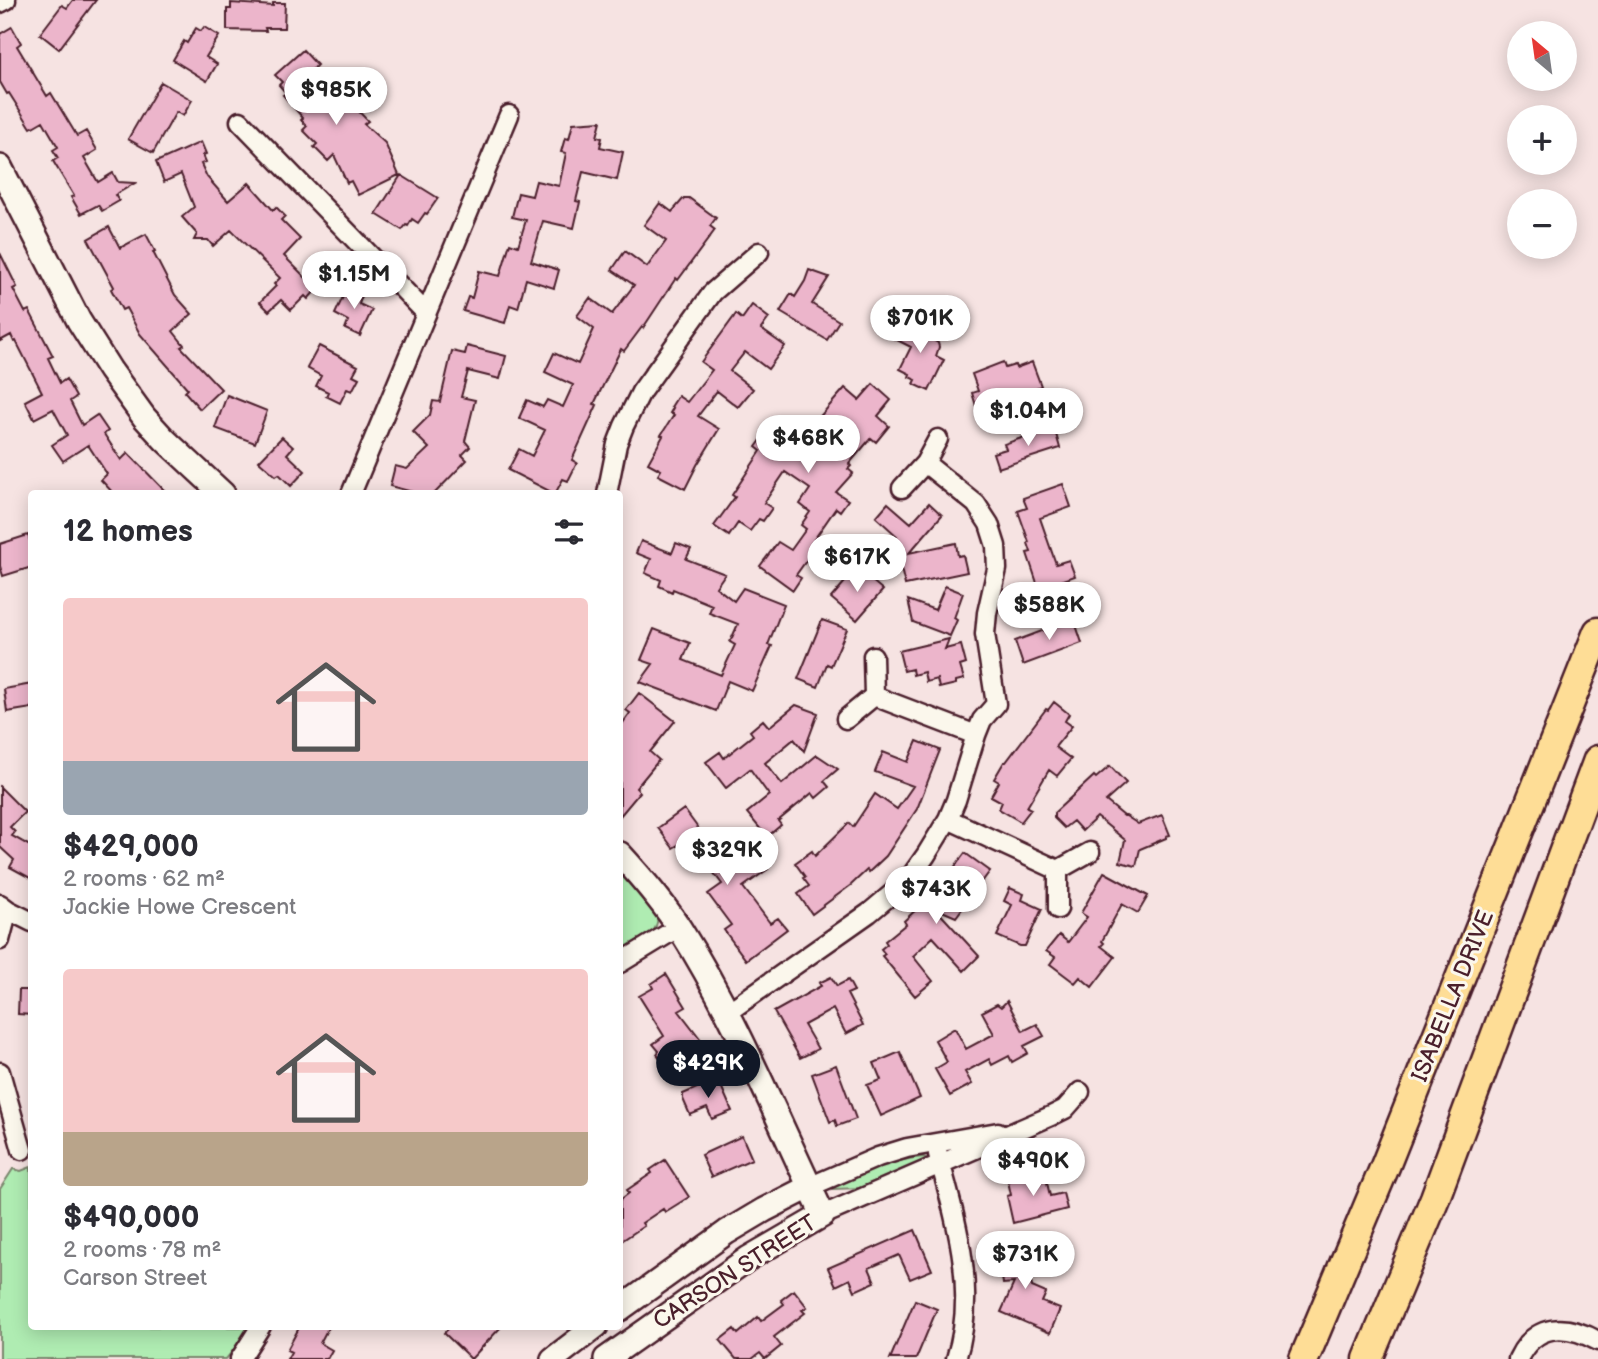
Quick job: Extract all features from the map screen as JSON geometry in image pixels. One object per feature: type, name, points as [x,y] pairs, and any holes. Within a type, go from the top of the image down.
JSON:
[{"type":"main road","name":"ISABELLA DRIVE","points":[[1304,1359],[1386,1164],[1598,632]]},
{"type":"main road","points":[[1368,1359],[1435,1198],[1598,760]]},
{"type":"street","points":[[0,4],[6,0]]},
{"type":"street","points":[[353,490],[509,115]]},
{"type":"street","points":[[240,121],[426,313]]},
{"type":"street","points":[[0,167],[79,321],[116,378],[165,440],[219,490]]},
{"type":"street","points":[[608,490],[617,444],[641,392],[713,292],[759,252]]},
{"type":"street","points":[[902,488],[925,463],[938,439]]},
{"type":"street","points":[[729,1012],[869,913],[900,887],[926,855],[948,819],[976,734],[982,720],[996,704],[985,634],[997,569],[996,546],[989,524],[976,504],[925,463]]},
{"type":"street","points":[[873,656],[874,696]]},
{"type":"street","points":[[874,696],[976,734]]},
{"type":"street","points":[[846,719],[874,696]]},
{"type":"street","points":[[948,819],[1058,870]]},
{"type":"street","points":[[1058,870],[1090,852]]},
{"type":"street","points":[[623,857],[679,927],[729,1012],[823,1215]]},
{"type":"street","points":[[1058,870],[1058,909]]},
{"type":"street","points":[[0,940],[4,907],[28,920]]},
{"type":"street","points":[[623,961],[679,927]]},
{"type":"street","points":[[0,1072],[22,1150]]},
{"type":"street","name":"CARSON STREET","points":[[606,1359],[749,1258],[823,1215],[1065,1108],[1080,1091]]},
{"type":"street","name":"CARSON STREET","points":[[623,1307],[735,1227],[809,1187],[878,1157],[907,1148],[1022,1128]]},
{"type":"street","points":[[935,1144],[962,1253],[966,1289],[965,1325],[956,1359]]},
{"type":"street","points":[[1518,1359],[1529,1341],[1543,1332],[1560,1328],[1578,1331],[1598,1341]]},
{"type":"street","points":[[240,1359],[258,1330]]},
{"type":"street","points":[[553,1359],[591,1330]]},
{"type":"green space","points":[[623,871],[657,911],[656,927],[640,943],[623,953]]},
{"type":"green space","points":[[923,1157],[928,1159],[928,1162],[862,1188],[833,1189],[832,1186],[876,1168]]},
{"type":"green space","points":[[28,1168],[28,1330],[250,1330],[226,1359],[0,1359],[0,1189],[13,1169],[21,1171]]},
{"type":"building","points":[[73,0],[96,0],[59,49],[40,34],[62,5],[67,8]]},
{"type":"building","points":[[231,3],[273,6],[273,3],[285,3],[284,28],[265,28],[266,31],[227,30],[227,9],[231,9]]},
{"type":"building","points":[[12,27],[21,43],[17,46],[47,96],[51,93],[77,136],[86,131],[97,150],[84,158],[98,182],[113,173],[118,182],[135,183],[115,195],[119,201],[102,211],[98,205],[81,214],[71,197],[74,196],[53,161],[58,158],[53,150],[58,147],[43,121],[31,128],[0,82],[0,34]]},
{"type":"building","points":[[204,27],[219,36],[206,57],[217,64],[207,81],[173,60],[184,41],[187,43],[196,28],[201,31]]},
{"type":"building","points":[[303,50],[317,65],[313,69],[319,77],[347,106],[351,103],[368,121],[364,124],[385,143],[399,175],[358,195],[351,181],[347,183],[334,155],[328,161],[314,147],[317,144],[303,130],[307,126],[301,120],[303,118],[283,95],[286,93],[279,85],[282,82],[275,75]]},
{"type":"building","points":[[161,82],[192,100],[183,116],[176,112],[153,153],[128,139]]},
{"type":"building","points":[[601,121],[597,137],[602,138],[600,147],[623,152],[617,180],[583,172],[576,201],[580,202],[574,228],[543,221],[531,261],[559,270],[554,288],[526,279],[518,308],[510,305],[505,323],[463,311],[468,297],[472,298],[479,271],[500,276],[510,243],[518,246],[526,220],[512,217],[518,193],[532,196],[536,181],[559,186],[566,153],[561,152],[565,138],[569,139],[573,123]]},
{"type":"building","points":[[201,142],[206,162],[201,164],[207,177],[228,201],[249,183],[273,210],[276,207],[285,216],[281,220],[300,239],[284,256],[317,289],[308,299],[305,296],[291,310],[281,300],[269,311],[260,302],[280,278],[231,230],[213,246],[208,240],[194,240],[197,234],[182,217],[194,207],[181,174],[164,182],[156,162]]},
{"type":"building","points":[[401,175],[438,198],[418,223],[412,219],[402,230],[376,214]]},
{"type":"building","points":[[684,198],[689,198],[716,218],[710,226],[715,230],[678,280],[676,278],[643,328],[624,351],[621,349],[594,404],[597,405],[572,460],[577,463],[568,481],[563,479],[557,490],[547,490],[508,470],[519,449],[532,456],[545,430],[519,418],[527,400],[543,407],[547,400],[563,407],[573,385],[545,372],[554,353],[578,364],[594,329],[577,316],[590,298],[612,314],[634,285],[612,270],[625,251],[647,267],[666,241],[644,225],[660,203],[672,212]]},
{"type":"building","points":[[109,227],[120,248],[146,234],[175,295],[192,314],[173,331],[184,345],[181,347],[221,389],[200,409],[185,392],[188,389],[140,334],[126,308],[122,310],[111,289],[114,287],[88,239]]},
{"type":"building","points":[[0,253],[17,287],[13,289],[25,312],[29,310],[53,356],[48,358],[60,383],[66,379],[76,397],[70,401],[82,425],[97,415],[108,431],[104,434],[121,460],[128,453],[164,490],[110,490],[101,480],[107,474],[88,445],[63,461],[52,445],[67,435],[53,409],[34,419],[25,401],[42,392],[16,341],[14,342],[11,335],[0,341]]},
{"type":"building","points":[[809,270],[829,277],[812,304],[839,321],[827,340],[780,312],[791,294],[795,297]]},
{"type":"building","points":[[348,286],[363,293],[359,304],[372,310],[360,336],[345,329],[348,321],[335,314]]},
{"type":"building","points":[[752,305],[769,318],[761,329],[785,346],[768,369],[745,352],[730,371],[753,389],[738,407],[717,391],[698,416],[719,429],[685,489],[658,475],[661,470],[648,463],[674,415],[670,413],[673,408],[671,407],[678,396],[687,402],[712,370],[701,362],[736,314],[742,319]]},
{"type":"building","points":[[903,320],[926,332],[925,335],[938,343],[936,356],[944,360],[929,391],[914,384],[916,380],[900,369],[911,347],[893,338]]},
{"type":"building","points":[[319,346],[358,366],[353,375],[359,378],[352,391],[347,389],[340,403],[326,396],[328,392],[316,386],[321,376],[307,368]]},
{"type":"building","points":[[467,346],[506,356],[500,379],[468,371],[461,397],[475,400],[465,441],[470,447],[462,455],[467,460],[438,490],[405,490],[390,486],[395,466],[407,469],[429,448],[413,432],[430,415],[433,401],[440,402],[452,351],[465,354]]},
{"type":"building","points":[[1003,362],[1005,368],[1015,365],[1016,368],[1032,362],[1041,386],[1023,393],[1025,399],[997,409],[995,406],[978,412],[972,393],[978,391],[972,374]]},
{"type":"building","points":[[873,384],[891,400],[878,416],[889,426],[876,442],[871,438],[849,464],[851,466],[848,469],[853,473],[836,492],[848,500],[840,511],[836,508],[811,544],[816,547],[796,575],[801,578],[793,590],[760,566],[778,542],[791,550],[806,529],[801,525],[810,512],[800,504],[810,489],[785,472],[764,503],[772,508],[763,521],[759,519],[750,531],[738,523],[729,536],[714,526],[735,497],[732,495],[761,451],[756,447],[765,435],[786,450],[845,388],[859,400]]},
{"type":"building","points":[[227,395],[267,411],[255,443],[215,428]]},
{"type":"building","points":[[1054,427],[1060,448],[998,468],[993,453],[1006,449],[1004,444]]},
{"type":"building","points":[[282,437],[293,447],[287,454],[305,471],[291,486],[259,461]]},
{"type":"building","points":[[1063,484],[1071,507],[1040,518],[1056,564],[1069,560],[1075,576],[1039,589],[1027,553],[1031,552],[1029,542],[1018,511],[1027,508],[1023,498]]},
{"type":"building","points":[[888,503],[911,523],[929,503],[942,515],[909,553],[956,543],[958,556],[963,555],[967,572],[905,585],[901,569],[899,571],[881,555],[897,536],[876,517]]},
{"type":"building","points":[[28,535],[28,568],[3,576],[0,544]]},
{"type":"building","points":[[641,541],[672,553],[676,543],[691,549],[686,559],[725,574],[716,587],[734,601],[743,588],[784,604],[768,645],[772,646],[752,691],[728,681],[716,711],[640,682],[653,664],[641,660],[654,629],[690,643],[683,660],[721,675],[735,645],[730,642],[738,624],[709,613],[712,605],[659,586],[661,580],[645,573],[651,559],[636,553]]},
{"type":"building","points":[[857,568],[883,590],[857,620],[831,598]]},
{"type":"building","points":[[945,586],[963,593],[950,636],[913,622],[908,600],[935,610]]},
{"type":"building","points":[[1074,619],[1082,643],[1023,665],[1015,641]]},
{"type":"building","points":[[822,620],[847,629],[831,666],[827,664],[818,687],[798,679]]},
{"type":"building","points":[[949,639],[945,649],[961,645],[966,664],[960,666],[964,679],[939,688],[937,679],[926,682],[924,672],[913,675],[912,669],[904,671],[899,651]]},
{"type":"building","points":[[28,685],[28,709],[7,712],[4,689]]},
{"type":"building","points":[[639,693],[675,721],[650,752],[659,760],[636,788],[640,792],[623,812],[623,723],[630,713],[626,710]]},
{"type":"building","points":[[1054,702],[1069,714],[1065,721],[1072,726],[1055,747],[1071,759],[1057,776],[1049,770],[1027,807],[1031,809],[1021,822],[999,809],[1002,802],[991,796],[999,782],[994,779],[1004,762]]},
{"type":"building","points":[[796,705],[818,713],[804,751],[794,739],[765,763],[782,784],[817,755],[838,769],[824,781],[829,787],[816,798],[812,793],[778,821],[781,825],[767,837],[747,813],[769,795],[750,769],[726,788],[706,762],[720,752],[724,758],[753,735],[750,731],[763,720],[769,727]]},
{"type":"building","points":[[917,741],[940,750],[917,809],[886,856],[869,872],[867,870],[812,914],[798,894],[809,886],[795,863],[812,851],[815,856],[849,823],[853,827],[875,794],[897,809],[913,786],[875,772],[883,752],[908,762]]},
{"type":"building","points":[[1110,766],[1126,783],[1106,801],[1138,824],[1162,815],[1170,835],[1140,849],[1136,866],[1120,862],[1125,840],[1097,817],[1082,831],[1073,821],[1064,828],[1054,818],[1054,813],[1094,776],[1096,778]]},
{"type":"building","points":[[0,787],[25,812],[10,827],[15,832],[12,836],[28,845],[28,877],[10,867],[14,860],[0,847]]},
{"type":"building","points":[[684,809],[725,865],[731,861],[737,870],[758,855],[768,869],[743,887],[770,923],[778,918],[787,929],[746,960],[724,930],[731,925],[708,894],[722,884],[701,856],[691,864],[678,845],[673,848],[658,828]]},
{"type":"building","points":[[965,853],[990,871],[956,917],[935,908],[979,956],[964,971],[933,937],[913,956],[933,981],[915,996],[882,956],[885,954],[881,949],[887,944],[885,941],[906,924],[904,921],[939,888]]},
{"type":"building","points":[[1104,872],[1148,896],[1138,913],[1122,904],[1101,946],[1115,957],[1092,987],[1080,977],[1075,983],[1050,964],[1055,957],[1046,951],[1059,935],[1068,942],[1087,917],[1081,913]]},
{"type":"building","points":[[1010,888],[1024,894],[1022,900],[1042,909],[1025,946],[997,936],[1012,905],[1004,901]]},
{"type":"building","points":[[666,974],[686,1007],[679,1011],[709,1050],[689,1066],[681,1055],[666,1066],[657,1054],[659,1051],[653,1044],[664,1036],[639,996],[653,988],[651,984]]},
{"type":"building","points":[[831,977],[837,986],[848,980],[854,991],[847,994],[863,1025],[846,1034],[833,1009],[804,1025],[818,1049],[800,1058],[774,1012],[821,986],[819,983]]},
{"type":"building","points":[[19,990],[28,990],[28,1015],[18,1014]]},
{"type":"building","points":[[1007,1001],[1023,1031],[1037,1024],[1044,1036],[1024,1046],[1028,1053],[1012,1062],[1009,1056],[992,1065],[989,1059],[965,1072],[972,1084],[950,1096],[935,1069],[947,1062],[935,1040],[955,1028],[966,1049],[994,1034],[982,1012],[997,1004],[1001,1007]]},
{"type":"building","points":[[900,1052],[920,1098],[881,1116],[867,1085],[881,1080],[874,1063]]},
{"type":"building","points":[[836,1065],[856,1119],[837,1126],[835,1120],[830,1122],[812,1074]]},
{"type":"building","points":[[718,1079],[732,1111],[712,1119],[707,1108],[690,1115],[683,1094]]},
{"type":"building","points":[[742,1136],[752,1159],[711,1177],[701,1155]]},
{"type":"building","points":[[665,1160],[689,1197],[665,1212],[663,1209],[623,1240],[623,1198],[629,1193],[627,1190],[652,1173],[650,1170]]},
{"type":"building","points":[[1039,1169],[1042,1179],[1046,1178],[1050,1196],[1063,1193],[1067,1209],[1013,1223],[1007,1196],[1011,1195],[1008,1181],[1025,1177],[1024,1172]]},
{"type":"building","points":[[915,1230],[932,1270],[910,1279],[899,1255],[869,1268],[875,1282],[855,1291],[850,1279],[836,1286],[828,1268]]},
{"type":"building","points":[[1024,1240],[1032,1287],[1046,1293],[1042,1302],[1060,1309],[1050,1333],[1001,1312],[1014,1283],[1003,1284],[1000,1262],[1006,1261],[1003,1244]]},
{"type":"building","points":[[794,1290],[807,1307],[802,1310],[805,1313],[774,1337],[781,1346],[765,1359],[760,1353],[752,1359],[736,1359],[720,1340],[734,1329],[738,1334],[758,1317],[761,1321],[784,1304],[781,1300]]},
{"type":"building","points":[[915,1300],[937,1309],[916,1359],[890,1359]]},
{"type":"building","points":[[298,1330],[327,1330],[320,1343],[332,1350],[327,1359],[287,1359],[291,1352],[287,1350]]},
{"type":"building","points":[[447,1330],[498,1330],[471,1359],[444,1333]]}]
